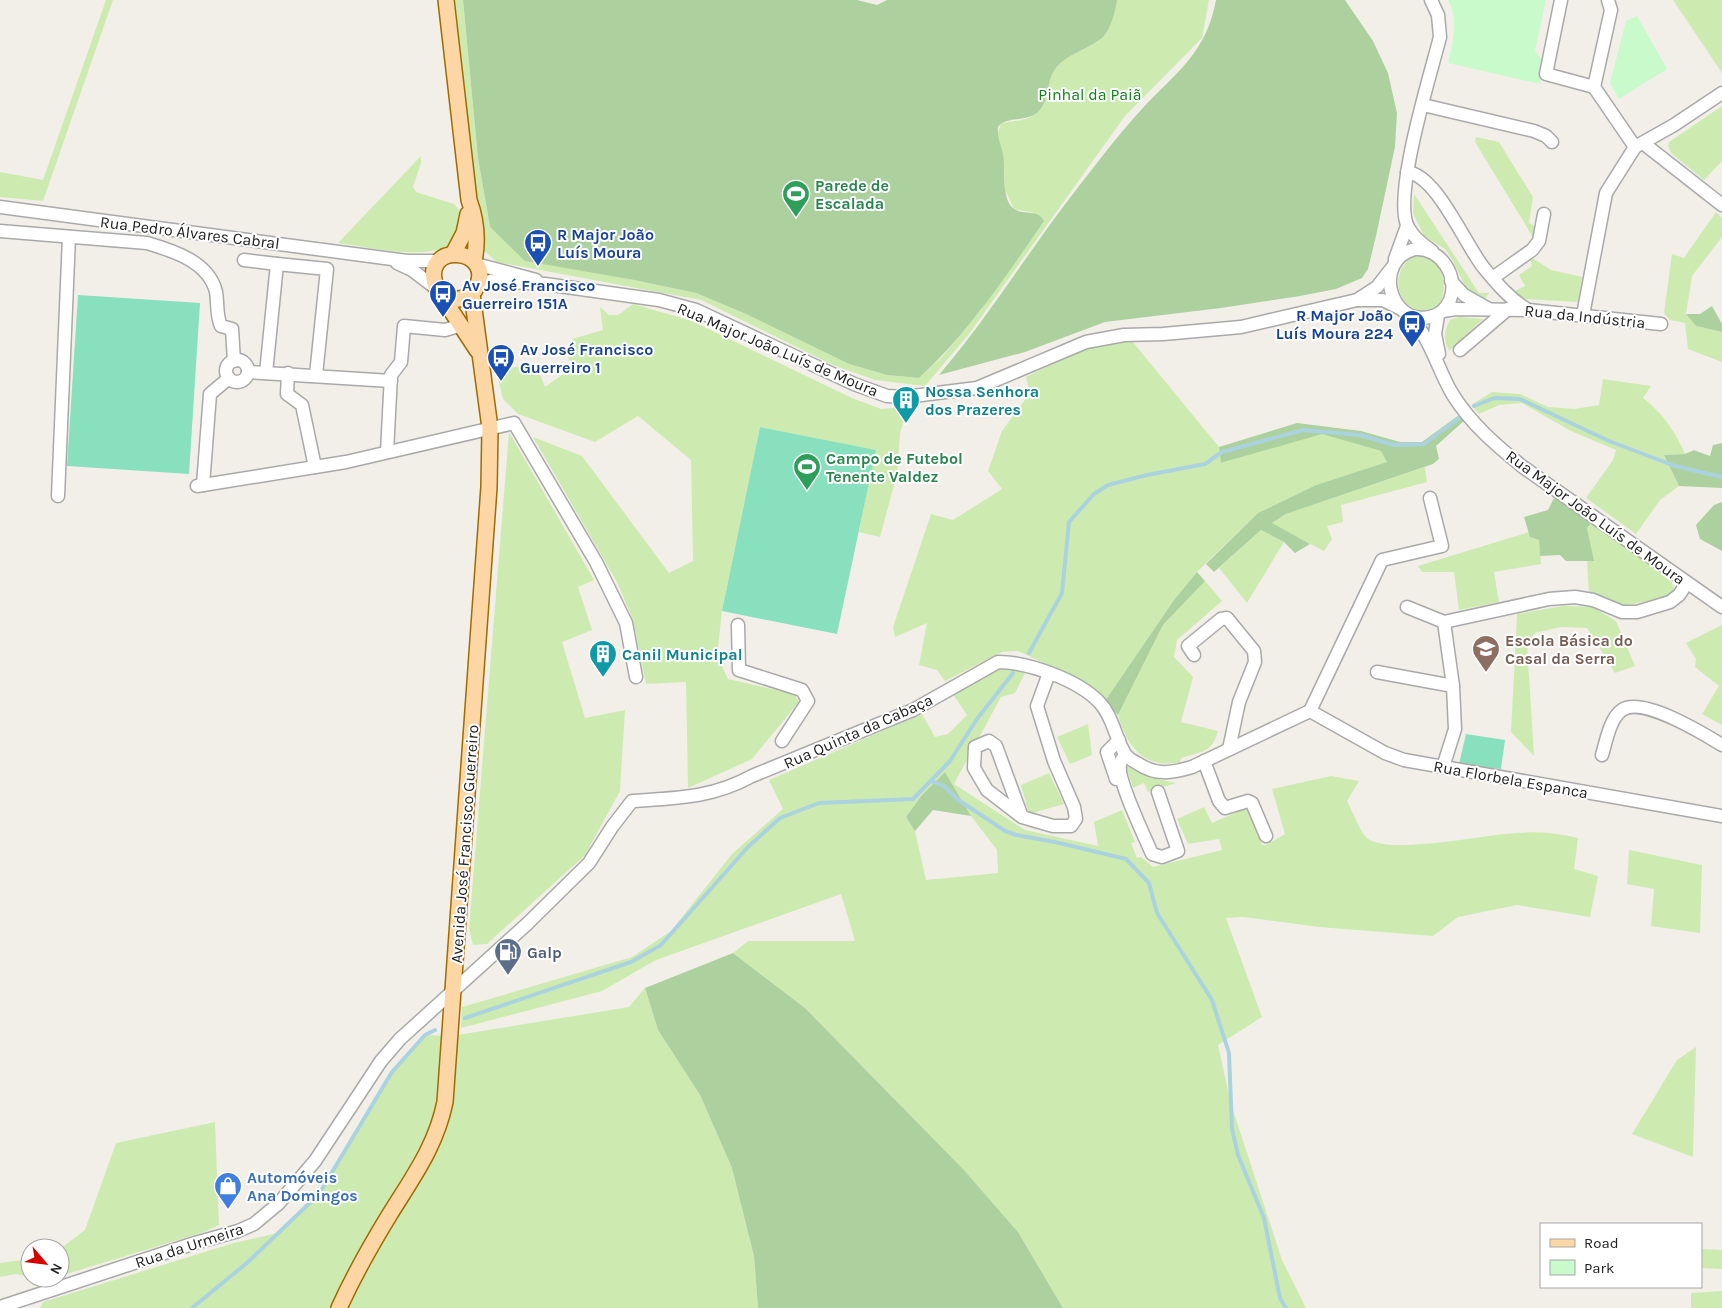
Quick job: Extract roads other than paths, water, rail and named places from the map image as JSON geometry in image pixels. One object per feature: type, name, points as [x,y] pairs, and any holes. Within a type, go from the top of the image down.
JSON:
[{"type":"main road","points":[[439,292],[447,298],[460,299],[474,290],[480,275],[475,263],[476,248],[446,0]]},
{"type":"main road","points":[[470,200],[464,233],[433,274],[439,292],[480,354]]},
{"type":"main road","points":[[446,257],[464,254],[475,263]]},
{"type":"main road","name":"Avenida José Francisco Guerreiro","points":[[339,1308],[376,1237],[432,1147],[440,1125],[445,1102],[490,487],[490,428],[474,290]]},
{"type":"street","points":[[1407,226],[1392,266],[1390,282],[1404,311],[1420,319],[1441,313],[1452,293],[1451,281],[1445,264],[1432,251],[1419,242],[1407,226],[1404,206],[1407,172],[1440,37],[1438,15],[1431,0]]},
{"type":"street","points":[[1561,0],[1546,74],[1594,87],[1639,145],[1722,205]]},
{"type":"street","points":[[1594,87],[1611,10],[1608,0]]},
{"type":"street","points":[[1583,316],[1606,193],[1639,145],[1722,93]]},
{"type":"street","points":[[1423,105],[1534,131],[1546,136],[1552,142]]},
{"type":"street","points":[[1407,172],[1419,175],[1431,187],[1484,268],[1514,301],[1528,310]]},
{"type":"street","name":"Rua Pedro Álvares Cabral","points":[[0,207],[381,257]]},
{"type":"street","points":[[1494,277],[1532,250],[1539,241],[1544,214]]},
{"type":"street","points":[[0,230],[147,243],[163,248],[203,267],[211,277],[216,292],[218,320],[221,326],[232,329],[234,361],[226,371],[229,378],[240,382],[248,372]]},
{"type":"street","points":[[58,496],[69,237]]},
{"type":"street","points":[[1392,266],[1408,250],[1421,249],[1432,251]]},
{"type":"street","points":[[381,257],[407,262],[446,257]]},
{"type":"street","points":[[381,257],[412,270],[439,292]]},
{"type":"street","points":[[244,260],[327,269],[316,375]]},
{"type":"street","name":"Rua Major João Luís de Moura","points":[[475,263],[527,276],[545,284]]},
{"type":"street","points":[[266,373],[277,264]]},
{"type":"street","name":"Rua Major João Luís de Moura","points":[[1357,300],[1377,286],[1392,266]]},
{"type":"street","name":"Rua Major João Luís de Moura","points":[[474,290],[490,281],[545,284],[659,300],[696,310],[854,384],[887,396],[905,397],[922,397],[977,388],[1086,342],[1124,335],[1163,334],[1241,326],[1357,300],[1383,300],[1404,311],[1422,330],[1453,396],[1469,418],[1497,446],[1527,470],[1722,608]]},
{"type":"street","name":"Rua da Indústria","points":[[1451,281],[1464,295],[1490,309]]},
{"type":"street","name":"Rua da Indústria","points":[[1441,313],[1456,308],[1528,310],[1661,324]]},
{"type":"street","name":"Rua da Indústria","points":[[1460,350],[1508,309]]},
{"type":"street","name":"Rua Major João Luís de Moura","points":[[1441,313],[1435,334],[1442,372]]},
{"type":"street","points":[[387,452],[391,375],[401,362],[404,326],[444,330],[462,325]]},
{"type":"street","points":[[234,361],[242,362],[248,372]]},
{"type":"street","points":[[248,372],[288,373],[391,381]]},
{"type":"street","points":[[288,373],[288,394],[302,405],[315,467]]},
{"type":"street","points":[[229,378],[210,394],[200,486],[315,467],[514,423],[592,554],[626,623],[636,677]]},
{"type":"street","points":[[1158,792],[1178,851],[1162,857],[1152,854],[1119,767],[1122,759],[1126,756],[1146,769],[1160,773],[1174,772],[1229,750],[1310,712],[1382,560],[1442,546],[1430,498]]},
{"type":"street","points":[[1407,607],[1444,622],[1549,598],[1575,597],[1593,600],[1622,612],[1637,612],[1670,602],[1679,595],[1687,583]]},
{"type":"street","points":[[1194,655],[1188,646],[1220,619],[1227,618],[1254,651],[1255,662],[1239,702],[1229,750]]},
{"type":"street","points":[[1443,767],[1455,729],[1453,686],[1444,622]]},
{"type":"street","points":[[738,625],[740,670],[802,690],[808,701],[782,740]]},
{"type":"street","name":"Rua Quinta da Cabaça","points":[[454,990],[527,924],[589,863],[632,801],[691,797],[730,788],[752,776],[913,710],[998,662],[1013,662],[1049,673],[1087,690],[1107,713],[1126,756]]},
{"type":"street","points":[[1377,672],[1453,686]]},
{"type":"street","points":[[1022,817],[996,746],[989,741],[975,747],[974,768],[987,790],[1022,817],[1053,826],[1071,826],[1076,819],[1074,807],[1054,762],[1037,706],[1049,673]]},
{"type":"street","points":[[1602,755],[1615,718],[1621,710],[1632,707],[1676,718],[1722,745]]},
{"type":"street","name":"Rua Florbela Espanca","points":[[1310,712],[1385,753],[1404,760],[1722,816]]},
{"type":"street","points":[[1119,740],[1107,752],[1114,775],[1131,802]]},
{"type":"street","points":[[1204,761],[1219,801],[1225,808],[1248,801],[1252,803],[1266,836]]},
{"type":"street","name":"Rua da Urmeira","points":[[0,1308],[254,1224],[278,1204],[299,1181],[381,1061],[400,1039],[454,990]]},
{"type":"street","points":[[31,1308],[39,1294]]},
{"type":"waterway","points":[[1474,406],[1494,398],[1520,399],[1609,441],[1675,466],[1722,477]]},
{"type":"waterway","points":[[1029,653],[1062,593],[1069,522],[1094,494],[1108,485],[1147,475],[1205,464],[1222,452],[1303,430],[1360,435],[1394,445],[1424,444],[1459,418]]},
{"type":"waterway","points":[[465,1018],[631,962],[661,945],[748,847],[780,818],[819,803],[913,799],[950,761],[977,719],[1013,673]]},
{"type":"waterway","points":[[931,781],[944,786],[957,799],[1005,831],[1126,859],[1149,883],[1157,913],[1212,1000],[1229,1053],[1232,1129],[1238,1155],[1264,1218],[1280,1298],[1286,1308]]},
{"type":"waterway","points":[[192,1308],[248,1262],[319,1194],[392,1072],[425,1035],[435,1030]]},
{"type":"place","name":"Parede de Escalada","points":[[796,218]]},
{"type":"place","name":"R Major João Luís Moura","points":[[538,267]]},
{"type":"place","name":"Av José Francisco Guerreiro 151A","points":[[443,318]]},
{"type":"place","name":"R Major João Luís Moura 224","points":[[1412,348]]},
{"type":"place","name":"Av José Francisco Guerreiro 1","points":[[501,382]]},
{"type":"place","name":"Nossa Senhora dos Prazeres","points":[[906,424]]},
{"type":"place","name":"Campo de Futebol Tenente Valdez","points":[[807,491]]},
{"type":"place","name":"Escola Básica do Casal da Serra","points":[[1486,673]]},
{"type":"place","name":"Canil Municipal","points":[[603,678]]},
{"type":"place","name":"Galp","points":[[508,976]]},
{"type":"place","name":"Automóveis Ana Domingos","points":[[228,1210]]},
{"type":"park label","name":"Pinhal da Paiã","points":[[1090,94]]}]
